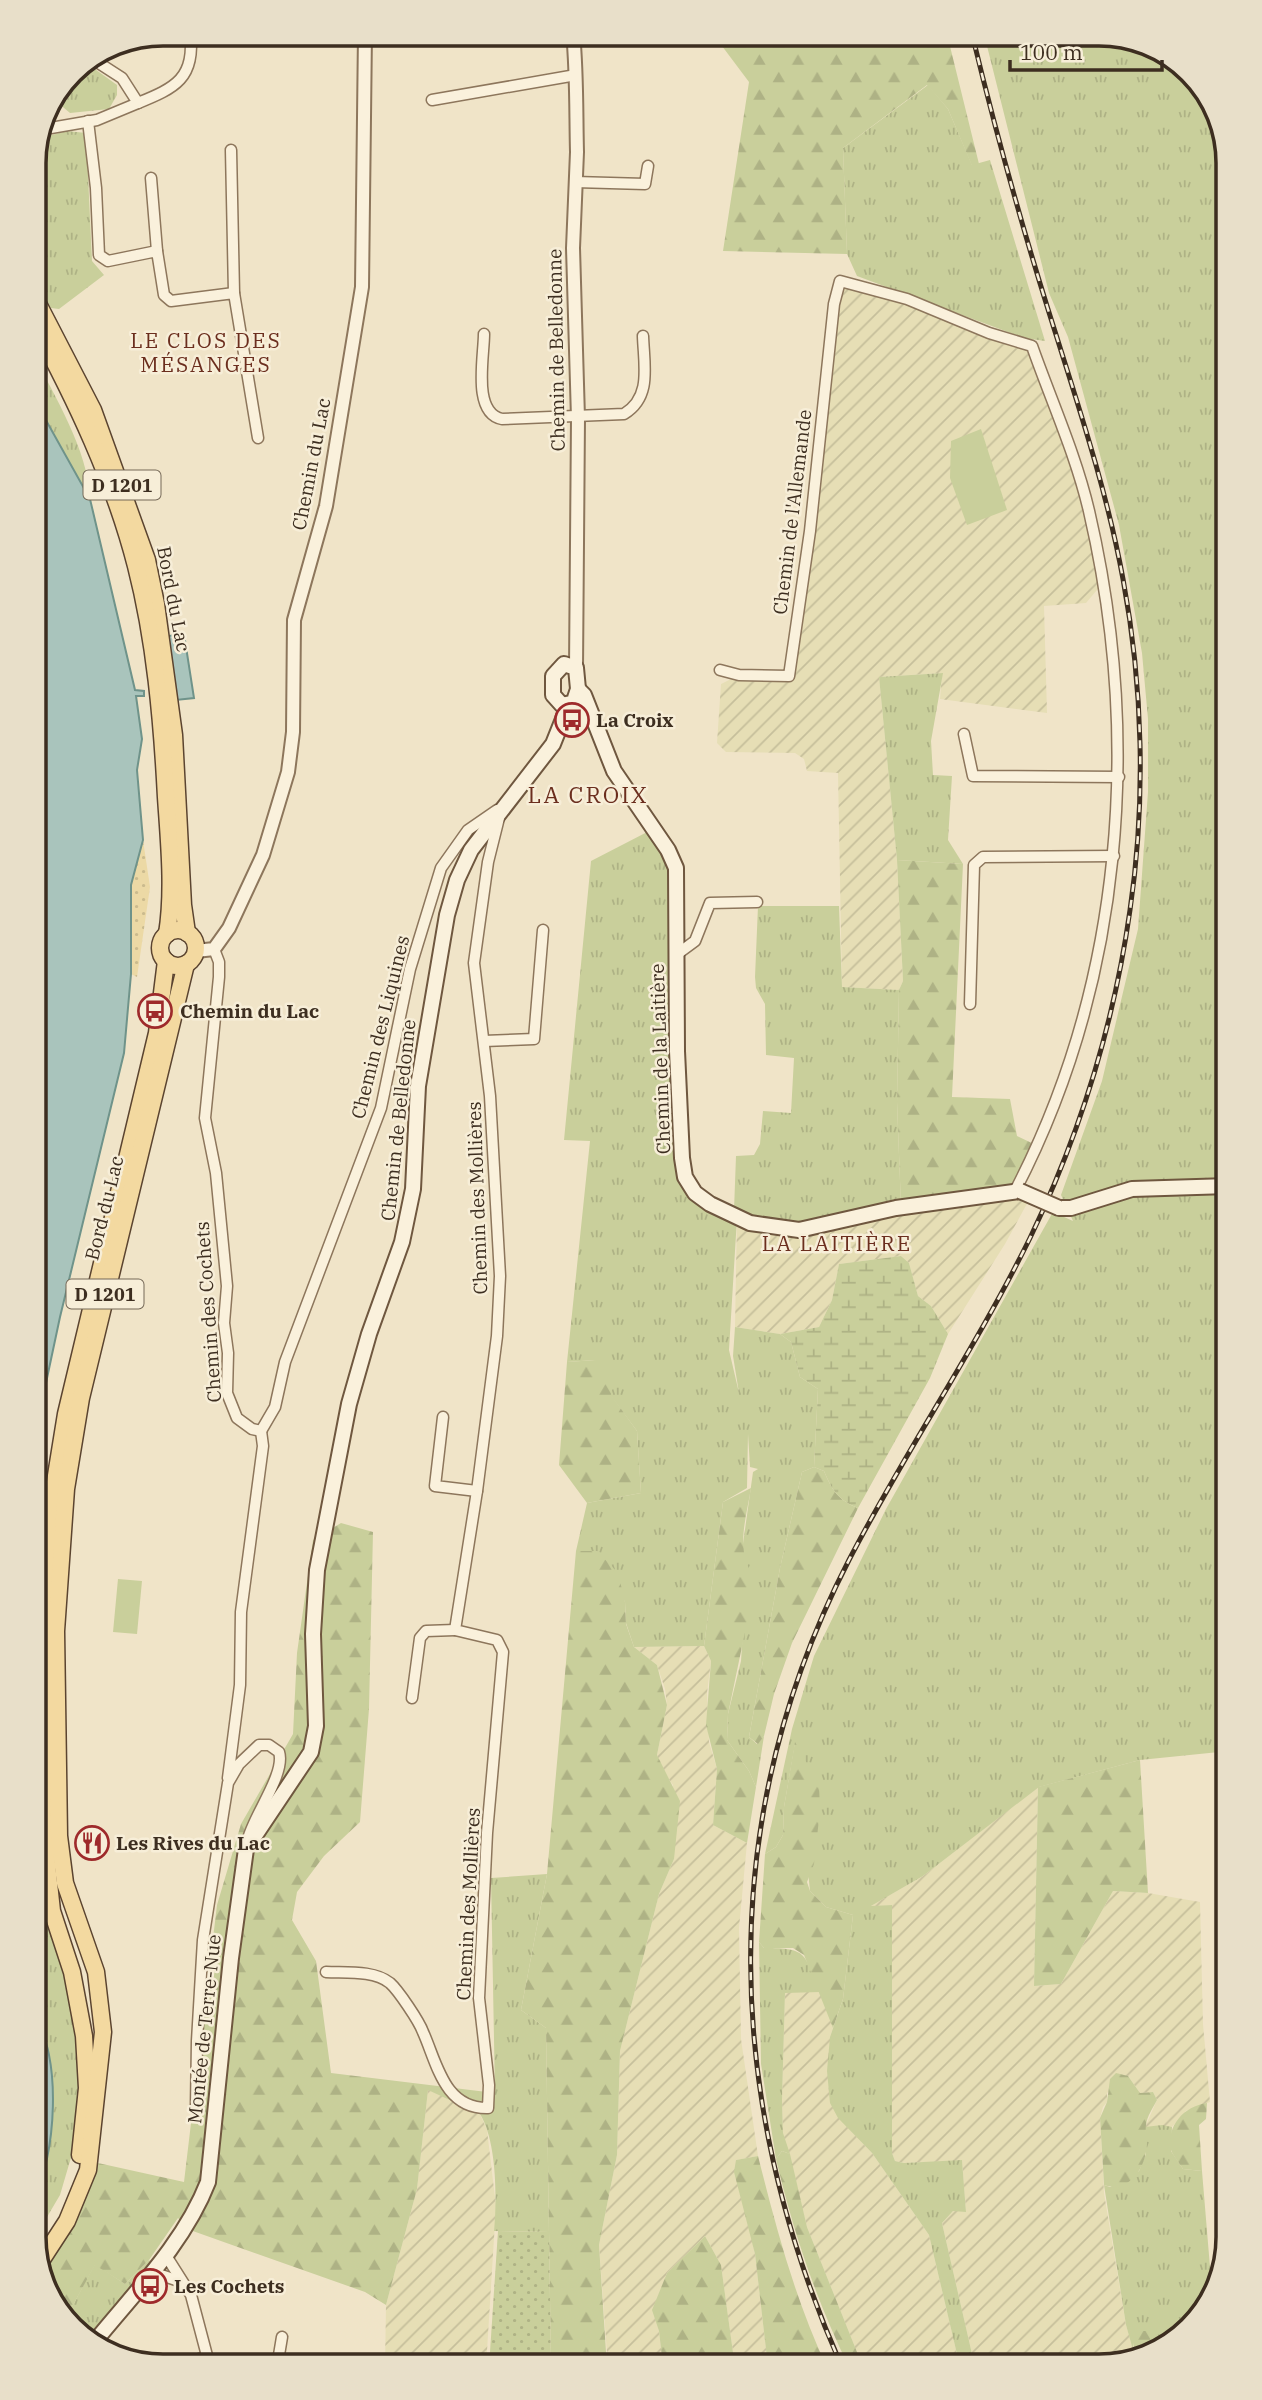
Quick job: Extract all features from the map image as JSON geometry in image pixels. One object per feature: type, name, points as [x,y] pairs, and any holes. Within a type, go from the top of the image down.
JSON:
[{"type":"main road","name":"Bord du Lac","points":[[46,319],[93,410],[137,529],[156,604],[187,933]]},
{"type":"main road","name":"Bord du Lac","points":[[46,346],[78,407],[124,527],[142,590],[163,693],[170,907],[167,934]]},
{"type":"main road","points":[[570,666],[570,699],[553,695],[551,682],[556,670],[570,666]]},
{"type":"main road","name":"Chemin de la Laitière","points":[[570,699],[589,708],[614,771],[673,859],[677,880],[676,955],[682,1158],[689,1186],[702,1199],[750,1223],[799,1230],[896,1208],[1017,1191]]},
{"type":"main road","name":"Chemin de Belledonne","points":[[248,1841],[276,1807],[311,1752],[316,1726],[313,1634],[317,1570],[349,1404],[369,1334],[402,1242],[413,1189],[418,1086],[447,915],[457,880],[471,850],[501,807],[525,783],[556,735],[570,699]]},
{"type":"main road","points":[[177,931],[187,933],[192,938],[191,957],[180,966],[166,961],[160,947],[167,934],[177,931]]},
{"type":"main road","name":"Bord du Lac","points":[[50,1629],[66,1489],[80,1398],[191,957]]},
{"type":"main road","name":"Bord du Lac","points":[[50,1629],[54,1488],[66,1414],[157,1033],[166,961]]},
{"type":"main road","points":[[1017,1191],[1059,1208],[1071,1208],[1132,1189],[1216,1186]]},
{"type":"main road","name":"D 1201","points":[[46,2233],[72,2187],[81,2148],[87,2088],[82,2015],[50,1898],[50,1629]]},
{"type":"main road","name":"D 1201","points":[[47,2250],[71,2214],[88,2170],[102,2069],[103,2032],[96,1972],[70,1900],[61,1858],[50,1629]]},
{"type":"main road","name":"Montée de Terre-Nue","points":[[101,2336],[165,2255],[193,2214],[209,2174],[234,1931],[248,1841]]},
{"type":"street","points":[[51,128],[88,121],[160,94],[181,80],[190,64],[190,46]]},
{"type":"street","name":"Chemin du Lac","points":[[214,949],[229,928],[263,855],[288,772],[293,732],[294,620],[326,506],[362,287],[365,46]]},
{"type":"street","name":"Chemin de Belledonne","points":[[570,666],[576,644],[578,418],[573,248],[576,75],[574,46]]},
{"type":"street","points":[[100,64],[122,78],[138,103]]},
{"type":"street","points":[[432,100],[576,75]]},
{"type":"street","points":[[88,121],[96,187],[99,256],[108,261],[157,251]]},
{"type":"street","points":[[231,150],[234,293],[258,438]]},
{"type":"street","points":[[575,182],[645,184],[648,166]]},
{"type":"street","points":[[152,178],[157,251],[167,299],[177,301],[234,293]]},
{"type":"street","name":"Chemin de l'Allemande","points":[[720,670],[748,676],[789,676],[810,531],[834,303],[840,281],[907,299],[989,333],[1032,346],[1088,510],[1117,693],[1119,777]]},
{"type":"street","points":[[484,334],[484,397],[491,415],[502,419],[578,418],[624,414],[639,402],[645,383],[643,337]]},
{"type":"street","points":[[964,734],[973,776],[1119,777],[1114,856],[1102,935],[1072,1058],[1038,1146],[1017,1191]]},
{"type":"street","name":"Chemin des Mollières","points":[[455,1630],[497,1335],[500,1276],[484,1041],[474,963],[488,862],[501,807]]},
{"type":"street","name":"Chemin des Liquines","points":[[261,1431],[275,1406],[285,1362],[381,1108],[410,969],[441,868],[468,830],[501,807]]},
{"type":"street","points":[[970,1004],[974,865],[984,857],[1114,856]]},
{"type":"street","points":[[676,955],[695,941],[710,903],[757,902]]},
{"type":"street","points":[[484,1041],[534,1040],[543,930]]},
{"type":"street","points":[[191,957],[214,949]]},
{"type":"street","name":"Chemin des Cochets","points":[[214,949],[219,962],[219,977],[205,1124],[216,1173],[227,1286],[224,1323],[228,1353],[228,1393],[237,1418],[252,1429],[261,1431]]},
{"type":"street","points":[[443,1417],[435,1486],[477,1490]]},
{"type":"street","points":[[197,2107],[197,2041],[203,1940],[228,1783],[240,1685],[241,1612],[264,1446],[261,1431]]},
{"type":"street","name":"Chemin des Mollières","points":[[326,1972],[377,1977],[390,1983],[423,2031],[443,2084],[463,2101],[479,2108],[488,2108],[489,2085],[479,1998],[487,1833],[503,1652],[497,1640],[455,1630],[426,1631],[420,1638],[412,1698]]},
{"type":"street","points":[[228,1783],[239,1764],[259,1745],[268,1745],[279,1752],[280,1769],[257,1813],[248,1841]]},
{"type":"street","points":[[165,2255],[179,2281],[191,2295],[207,2354]]},
{"type":"street","points":[[152,2272],[179,2281]]},
{"type":"street","points":[[279,2354],[282,2337]]},
{"type":"shaded area","points":[[840,281],[894,295],[983,337],[1035,352],[1089,510],[1102,584],[1086,603],[1044,606],[1047,713],[940,699],[942,673],[879,677],[897,860],[903,981],[899,990],[842,987],[838,773],[807,771],[804,759],[795,753],[726,752],[717,743],[721,684],[739,675],[789,676]]},
{"type":"shaded area","points":[[998,1192],[1029,1200],[1005,1244],[948,1334],[931,1306],[918,1296],[909,1263],[901,1256],[839,1264],[832,1300],[819,1327],[780,1334],[735,1327],[737,1218]]},
{"type":"shaded area","points":[[704,1646],[711,1661],[707,1693],[709,1742],[717,1769],[713,1825],[747,1843],[739,1928],[741,2039],[758,2156],[736,2160],[755,2254],[767,2354],[733,2354],[721,2265],[705,2236],[667,2273],[653,2309],[662,2354],[607,2354],[599,2245],[617,2155],[620,2051],[659,1894],[674,1859],[673,1785],[663,1771],[657,1755],[667,1705],[665,1689],[657,1665],[634,1647]]},
{"type":"shaded area","points":[[1038,1787],[1034,1986],[1061,1984],[1113,1891],[1148,1893],[1200,1902],[1203,2024],[1210,2102],[1186,2111],[1172,2127],[1145,2127],[1157,2100],[1153,2092],[1140,2093],[1128,2076],[1107,2093],[1107,2102],[1100,2118],[1104,2193],[1126,2325],[1133,2349],[1099,2354],[972,2354],[942,2223],[953,2211],[966,2211],[962,2161],[904,2163],[895,2161],[892,2153],[892,1905],[869,1907],[923,1876]]},
{"type":"shaded area","points":[[785,1992],[820,1992],[833,2028],[830,2037],[848,2128],[872,2153],[929,2235],[957,2354],[858,2354],[807,2227],[783,2134]]},
{"type":"shaded area","points":[[428,2089],[480,2114],[487,2130],[496,2206],[487,2354],[385,2354],[386,2305],[417,2189]]},
{"type":"green space","points":[[722,46],[950,46],[979,164],[972,166],[948,109],[927,85],[843,148],[847,254],[723,251],[749,82]]},
{"type":"green space","points":[[987,46],[1107,46],[1137,52],[1164,65],[1187,85],[1197,98],[1208,118],[1216,163],[1216,1752],[1140,1760],[1039,1787],[923,1876],[871,1906],[892,1905],[892,2153],[895,2161],[904,2163],[962,2160],[966,2212],[953,2211],[942,2223],[972,2354],[957,2354],[929,2235],[872,2153],[838,2118],[830,2103],[827,2071],[830,2037],[843,1999],[853,1915],[826,1907],[810,1891],[795,1744],[784,1807],[783,1835],[776,1847],[765,1854],[792,1729],[814,1656],[886,1509],[1053,1212],[1073,1221],[1061,1195],[1102,1081],[1138,929],[1148,792],[1148,719],[1142,653],[1119,525],[1068,337],[1049,293]]},
{"type":"green space","points":[[94,68],[117,85],[117,95],[109,109],[70,113],[61,106],[70,91]]},
{"type":"green space","points":[[928,85],[948,109],[972,165],[990,160],[1045,341],[1024,338],[857,276],[847,254],[843,148]]},
{"type":"green space","points":[[67,131],[86,133],[92,261],[104,275],[59,309],[51,308],[46,299],[46,155],[48,136]]},
{"type":"green space","points":[[46,379],[77,443],[88,480],[90,499],[46,420]]},
{"type":"green space","points":[[981,429],[1007,510],[967,525],[950,478],[951,441]]},
{"type":"green space","points":[[943,673],[931,741],[933,775],[952,776],[948,840],[963,864],[897,860],[879,677]]},
{"type":"green space","points":[[653,829],[673,859],[681,1178],[695,1193],[734,1210],[736,1156],[754,1155],[760,1144],[763,1111],[791,1113],[794,1058],[766,1055],[765,1004],[756,988],[755,977],[758,906],[839,906],[842,987],[899,990],[897,1102],[901,1207],[828,1226],[737,1218],[729,1350],[739,1393],[733,1356],[735,1327],[780,1334],[791,1342],[800,1377],[818,1389],[814,1467],[802,1472],[780,1568],[749,1737],[757,1744],[764,1736],[756,1787],[749,1771],[727,1740],[728,1714],[741,1661],[747,1568],[742,1551],[753,1472],[758,1469],[750,1467],[748,1434],[747,1488],[723,1502],[704,1646],[634,1647],[626,1623],[625,1602],[597,1551],[576,1551],[587,1503],[641,1493],[637,1431],[611,1396],[595,1360],[567,1362],[590,1141],[564,1140],[591,861]]},
{"type":"green space","points":[[897,860],[963,864],[952,1097],[1010,1099],[1017,1136],[1038,1146],[1015,1191],[901,1207],[897,1102],[899,990],[903,981]]},
{"type":"green space","points":[[901,1256],[909,1263],[918,1296],[931,1306],[948,1334],[930,1378],[858,1508],[841,1498],[824,1471],[814,1467],[818,1389],[800,1377],[791,1342],[780,1334],[819,1327],[832,1300],[839,1264]]},
{"type":"green space","points":[[595,1360],[617,1364],[611,1395],[637,1431],[641,1493],[587,1503],[559,1465],[567,1362]]},
{"type":"green space","points":[[814,1467],[824,1471],[841,1498],[858,1508],[792,1643],[774,1694],[764,1736],[758,1744],[749,1737],[780,1568],[802,1472]]},
{"type":"green space","points":[[751,1488],[743,1547],[749,1569],[756,1579],[728,1714],[727,1740],[749,1771],[756,1787],[747,1843],[713,1825],[717,1769],[706,1725],[711,1661],[704,1646],[723,1502]]},
{"type":"green space","points":[[341,1523],[373,1532],[369,1709],[360,1822],[324,1856],[297,1892],[292,1920],[316,1961],[331,2073],[495,2093],[480,2114],[428,2090],[417,2189],[386,2305],[365,2292],[190,2230],[178,2218],[149,2260],[125,2284],[95,2265],[71,2309],[54,2282],[49,2263],[68,2235],[98,2163],[184,2182],[217,1905],[241,1824],[293,1734],[297,1653],[313,1540]]},
{"type":"green space","points":[[576,1551],[597,1551],[618,1573],[625,1602],[626,1624],[634,1647],[657,1665],[667,1705],[657,1755],[680,1801],[674,1859],[659,1894],[620,2051],[617,2155],[599,2245],[606,2354],[551,2354],[546,2028],[521,2010],[547,1874]]},
{"type":"green space","points":[[118,1579],[142,1581],[137,1634],[113,1632]]},
{"type":"green space","points":[[795,1742],[819,1786],[820,1810],[814,1864],[807,1882],[810,1891],[826,1907],[853,1915],[843,1999],[833,2028],[804,1955],[793,1948],[764,1948],[759,1942],[765,1854],[776,1847],[783,1835],[784,1807]]},
{"type":"green space","points":[[1140,1760],[1148,1893],[1113,1891],[1061,1984],[1034,1986],[1038,1787]]},
{"type":"green space","points":[[547,1874],[521,2010],[546,2028],[549,2232],[494,2231],[493,2155],[480,2114],[495,2093],[491,1878]]},
{"type":"green space","points":[[46,1898],[74,2007],[81,2069],[75,2144],[60,2195],[46,2219],[46,2144],[53,2098],[47,2047]]},
{"type":"green space","points":[[759,1942],[764,1948],[790,1950],[803,1956],[820,1992],[785,1993],[783,2133],[790,2154],[782,2151],[776,2159],[761,2064]]},
{"type":"green space","points":[[1116,2073],[1128,2076],[1140,2093],[1153,2092],[1157,2100],[1147,2122],[1146,2151],[1141,2168],[1129,2181],[1114,2187],[1104,2185],[1100,2118],[1107,2102],[1110,2079]]},
{"type":"green space","points":[[1207,2103],[1206,2119],[1199,2125],[1202,2171],[1183,2169],[1171,2150],[1171,2133],[1184,2113]]},
{"type":"green space","points":[[1145,2127],[1172,2127],[1171,2151],[1183,2169],[1202,2171],[1211,2275],[1197,2302],[1177,2325],[1150,2342],[1133,2343],[1133,2349],[1126,2325],[1104,2185],[1110,2187],[1139,2171],[1146,2154]]},
{"type":"green space","points":[[782,2151],[790,2154],[807,2227],[858,2354],[843,2354],[837,2342],[798,2239],[776,2159]]},
{"type":"green space","points":[[758,2156],[796,2290],[821,2354],[767,2354],[755,2254],[734,2172],[736,2160]]},
{"type":"green space","points":[[498,2231],[549,2232],[551,2354],[490,2354]]},
{"type":"green space","points":[[705,2236],[721,2265],[733,2354],[662,2354],[659,2331],[652,2310],[667,2273]]},
{"type":"green space","points":[[149,2260],[152,2263],[97,2334],[71,2309],[95,2264],[125,2284]]},
{"type":"green space","points":[[1141,2331],[1151,2331],[1160,2337],[1134,2349],[1133,2343]]},
{"type":"sand","points":[[143,840],[150,887],[137,977],[131,974],[131,885]]},
{"type":"water","points":[[46,420],[90,499],[135,690],[144,691],[144,696],[136,696],[142,739],[137,770],[143,840],[131,885],[131,974],[124,1053],[46,1383]]},
{"type":"water","points":[[184,634],[194,698],[176,700],[168,636]]},
{"type":"water","points":[[46,2044],[53,2106],[46,2163]]},
{"type":"railway","points":[[837,2354],[803,2267],[774,2166],[757,2064],[751,1962],[756,1860],[774,1759],[805,1659],[849,1560],[1009,1279],[1048,1199],[1064,1159],[1093,1078],[1115,995],[1130,910],[1138,827],[1140,744],[1135,661],[1116,544],[1089,441],[1017,204],[975,46]]},
{"type":"place","name":"La Croix","points":[[572,720]]},
{"type":"place","name":"Chemin du Lac","points":[[155,1011]]},
{"type":"place","name":"Les Rives du Lac","points":[[92,1843]]},
{"type":"place","name":"Les Cochets","points":[[150,2286]]},
{"type":"district","name":"LE CLOS DES MÉSANGES","points":[[206,352]]},
{"type":"district","name":"LA CROIX","points":[[588,794]]},
{"type":"district","name":"LA LAITIÈRE","points":[[837,1243]]}]
